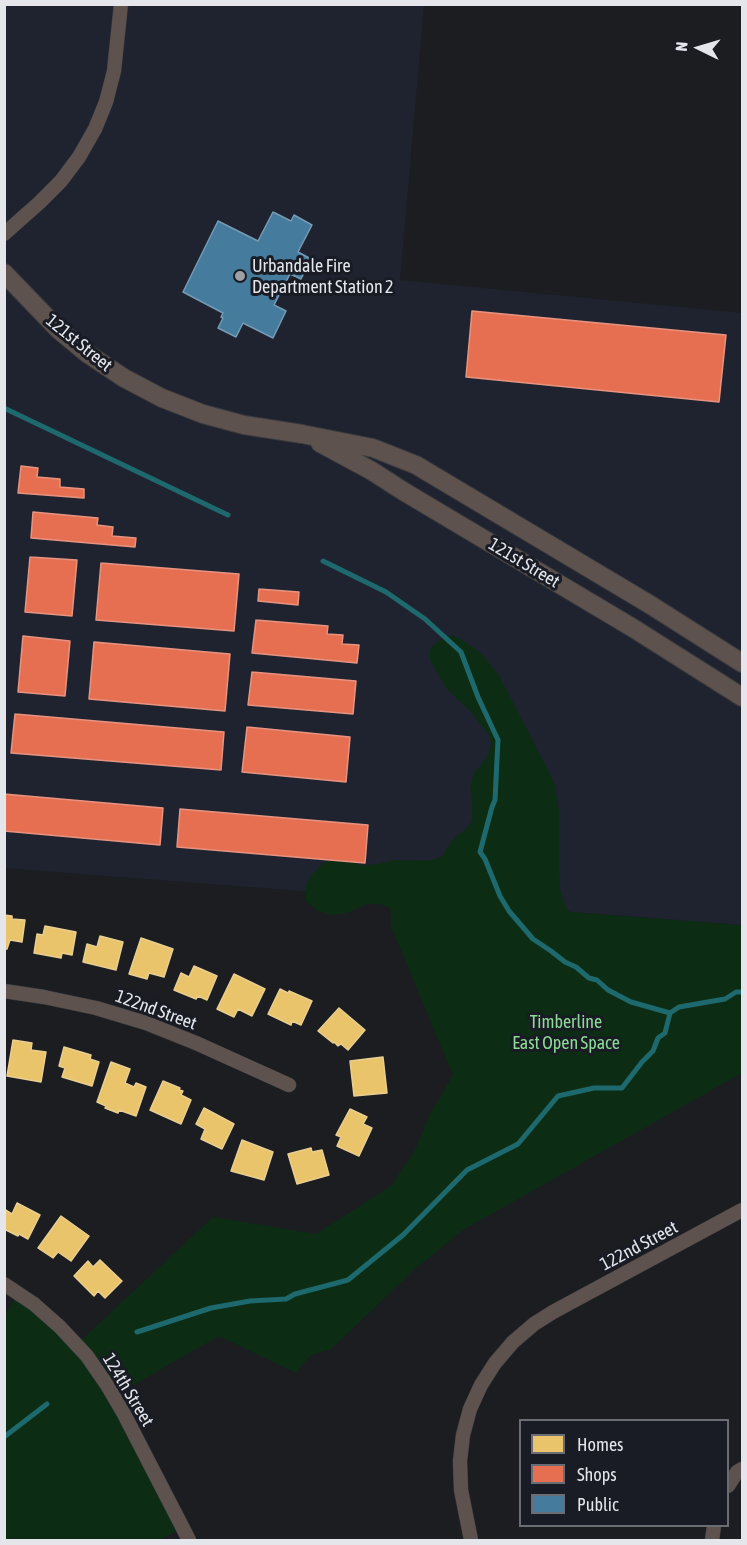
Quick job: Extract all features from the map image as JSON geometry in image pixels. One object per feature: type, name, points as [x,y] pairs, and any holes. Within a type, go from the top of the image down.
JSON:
[{"type":"street","points":[[4,234],[61,181],[79,157],[94,129],[106,102],[114,71],[122,4]]},
{"type":"street","name":"121st Street","points":[[4,273],[59,330],[88,354],[124,378],[162,398],[203,414],[244,425],[373,448],[416,465],[649,604],[742,663]]},
{"type":"street","name":"121st Street","points":[[302,434],[372,471],[633,628],[742,697]]},
{"type":"street","name":"122nd Street","points":[[4,992],[44,997],[96,1008],[146,1023],[289,1085]]},
{"type":"street","name":"122nd Street","points":[[471,1540],[461,1490],[460,1461],[463,1435],[470,1409],[495,1363],[513,1342],[534,1324],[742,1210]]},
{"type":"street","name":"124th Street","points":[[4,1284],[34,1304],[87,1356],[124,1413],[189,1540]]},
{"type":"street","points":[[729,1484],[736,1472],[742,1469]]},
{"type":"shaded area","points":[[4,5],[424,5],[400,280],[742,313],[742,925],[5,868]]},
{"type":"green space","name":"Timberline East Open Space","points":[[451,635],[481,653],[500,677],[554,782],[559,810],[560,888],[564,904],[570,912],[742,925],[742,1073],[463,1230],[414,1270],[331,1349],[311,1355],[296,1373],[219,1336],[114,1396],[182,1528],[160,1540],[5,1540],[4,1318],[17,1293],[76,1345],[213,1217],[316,1234],[391,1186],[415,1150],[430,1114],[453,1075],[391,926],[391,909],[380,904],[367,904],[347,913],[332,915],[318,911],[306,901],[306,885],[323,863],[336,859],[363,865],[393,860],[429,861],[443,856],[456,836],[472,821],[470,787],[474,773],[487,757],[491,745],[490,737],[472,713],[446,688],[430,660],[431,647]]},
{"type":"building: Homes","points":[[4,915],[12,916],[12,919],[25,920],[22,942],[10,940],[7,949],[4,949]]},
{"type":"building: Homes","points":[[45,926],[76,932],[72,955],[62,953],[61,958],[34,953],[37,934],[43,935]]},
{"type":"building: Homes","points":[[100,936],[123,942],[116,970],[83,962],[87,944],[97,947]]},
{"type":"building: Homes","points":[[141,938],[173,949],[164,977],[149,973],[147,979],[129,974]]},
{"type":"building: Homes","points":[[194,966],[217,976],[207,1000],[198,996],[196,999],[174,990],[181,973],[189,977]]},
{"type":"building: Homes","points":[[234,974],[265,989],[252,1016],[238,1009],[234,1017],[217,1009]]},
{"type":"building: Homes","points":[[280,989],[312,1001],[301,1025],[292,1021],[291,1025],[268,1014]]},
{"type":"building: Homes","points":[[339,1008],[365,1030],[348,1050],[341,1044],[338,1046],[333,1043],[318,1031]]},
{"type":"building: Homes","points":[[13,1040],[32,1043],[31,1050],[46,1052],[41,1082],[7,1076]]},
{"type":"building: Homes","points":[[64,1047],[91,1055],[90,1059],[99,1062],[92,1086],[62,1077],[65,1068],[59,1066]]},
{"type":"building: Homes","points":[[383,1057],[387,1093],[354,1096],[350,1061]]},
{"type":"building: Homes","points":[[111,1062],[130,1069],[125,1083],[134,1087],[136,1083],[146,1087],[136,1116],[119,1110],[118,1113],[97,1102]]},
{"type":"building: Homes","points":[[163,1081],[180,1088],[179,1090],[183,1091],[181,1095],[191,1100],[181,1124],[150,1110]]},
{"type":"building: Homes","points":[[204,1108],[234,1124],[222,1149],[201,1139],[205,1129],[196,1124]]},
{"type":"building: Homes","points":[[350,1109],[367,1117],[363,1124],[372,1128],[359,1156],[337,1146],[341,1137],[336,1135]]},
{"type":"building: Homes","points":[[242,1140],[273,1152],[264,1180],[231,1171]]},
{"type":"building: Homes","points":[[311,1148],[312,1152],[322,1150],[329,1175],[297,1184],[288,1154]]},
{"type":"building: Homes","points":[[17,1203],[40,1215],[28,1239],[4,1229],[4,1209],[12,1214]]},
{"type":"building: Homes","points":[[61,1216],[89,1236],[71,1261],[58,1252],[53,1258],[38,1248]]},
{"type":"building: Homes","points":[[100,1260],[122,1281],[105,1298],[98,1291],[94,1296],[74,1276],[88,1261],[93,1267]]},
{"type":"building: Shops","points":[[472,311],[726,335],[719,402],[466,377]]},
{"type":"building: Shops","points":[[21,466],[38,468],[37,477],[60,479],[60,487],[84,489],[84,498],[18,493]]},
{"type":"building: Shops","points":[[33,512],[98,518],[97,525],[113,527],[112,536],[136,538],[135,547],[31,538]]},
{"type":"building: Shops","points":[[30,557],[77,560],[72,616],[25,612]]},
{"type":"building: Shops","points":[[101,563],[239,574],[234,631],[96,620]]},
{"type":"building: Shops","points":[[259,589],[299,592],[298,605],[258,601]]},
{"type":"building: Shops","points":[[256,620],[328,626],[327,634],[343,635],[342,644],[359,645],[357,663],[252,653]]},
{"type":"building: Shops","points":[[23,636],[70,641],[65,696],[18,692]]},
{"type":"building: Shops","points":[[94,642],[230,654],[225,711],[89,699]]},
{"type":"building: Shops","points":[[252,672],[356,681],[353,714],[248,705]]},
{"type":"building: Shops","points":[[15,714],[224,732],[221,770],[11,753]]},
{"type":"building: Shops","points":[[247,727],[350,737],[346,782],[242,772]]},
{"type":"building: Shops","points":[[4,794],[163,808],[160,845],[4,831]]},
{"type":"building: Shops","points":[[180,809],[368,825],[365,863],[177,847]]},
{"type":"building: Public","name":"Urbandale Fire Department Station 2","points":[[273,212],[291,221],[294,215],[312,225],[298,252],[311,259],[301,279],[290,274],[274,305],[286,311],[273,338],[243,323],[236,337],[218,328],[223,313],[183,292],[218,221],[258,241]]},
{"type":"waterway","points":[[4,408],[228,515]]},
{"type":"waterway","points":[[323,561],[386,592],[425,619],[461,652],[498,740],[495,800],[480,852],[509,911],[533,939],[589,978],[597,980],[608,990],[631,1002],[670,1013]]},
{"type":"waterway","points":[[137,1332],[211,1308],[250,1301],[286,1299],[295,1294],[348,1280],[403,1235],[467,1170],[518,1144],[558,1096],[594,1088],[622,1088],[653,1051],[658,1038],[665,1033],[670,1013],[679,1007],[725,999],[736,992],[742,992]]},
{"type":"waterway","points":[[4,1437],[47,1404]]},
{"type":"place","name":"Urbandale Fire Department Station 2","points":[[240,276]]}]
